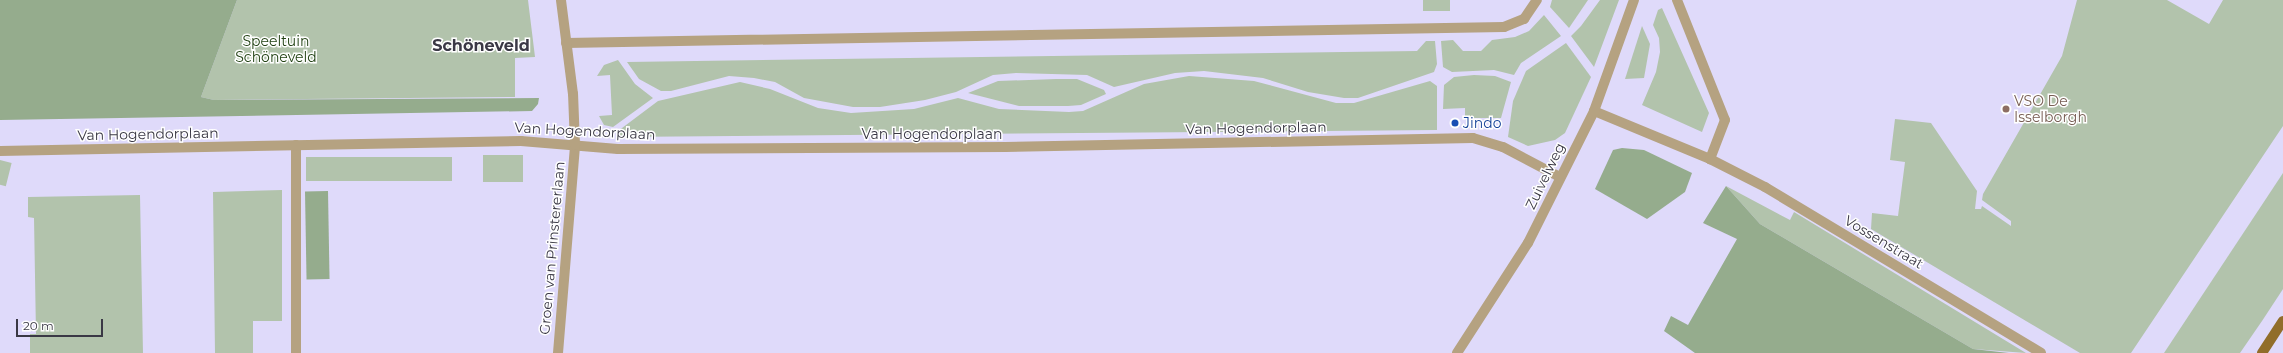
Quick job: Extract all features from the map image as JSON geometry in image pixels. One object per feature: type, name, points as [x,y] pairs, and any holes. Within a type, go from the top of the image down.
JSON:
[{"type":"main road","points":[[2262,353],[2283,320]]},
{"type":"street","name":"Groen van Prinstererlaan","points":[[558,353],[575,145],[573,94],[562,0]]},
{"type":"street","points":[[566,43],[1504,27],[1524,19],[1537,0]]},
{"type":"street","name":"Zuivelweg","points":[[1457,353],[1528,243],[1594,111],[1634,0]]},
{"type":"street","points":[[1677,0],[1725,120],[1710,159]]},
{"type":"street","name":"Vossenstraat","points":[[1594,111],[1710,159],[1765,187],[2041,353]]},
{"type":"street","name":"Van Hogendorplaan","points":[[0,152],[521,141],[618,149],[1005,147],[1473,138],[1503,147],[1560,177]]},
{"type":"street","points":[[296,145],[296,353]]},
{"type":"green space","points":[[0,0],[237,0],[201,97],[214,100],[539,98],[538,104],[532,111],[0,120]]},
{"type":"green space","name":"Speeltuin Schöneveld","points":[[237,0],[528,0],[535,57],[515,58],[515,97],[214,100],[201,97]]},
{"type":"green space","points":[[1423,0],[1450,0],[1450,11],[1423,11]]},
{"type":"green space","points":[[1552,0],[1588,0],[1569,28],[1550,7]]},
{"type":"green space","points":[[1600,0],[1619,0],[1594,67],[1571,36],[1581,26]]},
{"type":"green space","points":[[2077,0],[2167,0],[2209,24],[2223,0],[2283,0],[2283,126],[2131,353],[2080,353],[1871,229],[1872,213],[1898,216],[1905,162],[1890,160],[1895,119],[1931,123],[1977,191],[1975,209],[1981,209],[1982,206],[2011,226],[2011,221],[1982,200],[1983,194],[2062,56]]},
{"type":"green space","points":[[1662,8],[1709,113],[1702,132],[1642,105],[1656,72],[1660,52],[1659,38],[1653,25],[1658,10]]},
{"type":"green space","points":[[1544,15],[1561,36],[1521,63],[1514,75],[1494,70],[1452,72],[1443,67],[1441,41],[1453,40],[1463,51],[1481,51],[1492,40],[1515,37],[1529,31]]},
{"type":"green space","points":[[1642,26],[1650,44],[1644,78],[1625,79]]},
{"type":"green space","points":[[1426,41],[1435,41],[1437,64],[1434,72],[1358,98],[1344,98],[1308,92],[1263,78],[1204,71],[1175,73],[1114,87],[1087,75],[1016,73],[993,75],[956,92],[925,100],[880,107],[853,107],[804,98],[775,82],[754,78],[729,76],[671,91],[661,91],[639,79],[627,62],[1417,51]]},
{"type":"green space","points":[[1566,43],[1591,77],[1565,133],[1555,140],[1528,146],[1508,137],[1513,101],[1526,71]]},
{"type":"green space","points":[[618,60],[635,84],[653,98],[613,127],[604,125],[599,116],[612,115],[610,75],[597,76],[604,65]]},
{"type":"green space","points":[[1474,75],[1495,76],[1511,82],[1501,118],[1465,118],[1465,108],[1443,109],[1444,85],[1454,77]]},
{"type":"green space","points":[[1189,76],[1254,81],[1336,103],[1354,103],[1430,81],[1437,86],[1437,130],[618,137],[618,131],[658,101],[740,82],[770,89],[818,108],[851,113],[914,109],[958,98],[999,109],[1069,112],[1083,111],[1144,84]]},
{"type":"green space","points":[[1077,79],[1104,90],[1106,94],[1081,105],[1019,106],[968,93],[998,81]]},
{"type":"green space","points":[[1622,148],[1644,150],[1692,173],[1685,192],[1647,219],[1595,189],[1613,150]]},
{"type":"green space","points":[[483,155],[523,155],[523,182],[483,182]]},
{"type":"green space","points":[[306,157],[452,157],[452,181],[306,181]]},
{"type":"green space","points":[[0,160],[12,163],[6,186],[0,185]]},
{"type":"green space","points":[[2283,173],[2283,289],[2262,321],[2240,353],[2164,353]]},
{"type":"green space","points":[[1726,186],[1790,220],[1794,212],[2026,353],[1973,349],[1760,224]]},
{"type":"green space","points":[[1726,186],[1760,224],[1973,349],[2009,353],[1695,353],[1664,331],[1671,316],[1688,325],[1737,239],[1703,223]]},
{"type":"green space","points":[[282,190],[282,321],[253,321],[253,353],[215,353],[213,192]]},
{"type":"green space","points":[[305,191],[328,191],[330,279],[307,279]]},
{"type":"green space","points":[[140,195],[143,353],[30,353],[30,334],[36,334],[34,218],[28,217],[28,197]]},
{"type":"place","name":"VSO De Isselborgh","points":[[2006,109]]},
{"type":"place","name":"Jindo","points":[[1455,123]]},
{"type":"district","name":"Schöneveld","points":[[481,46]]}]
